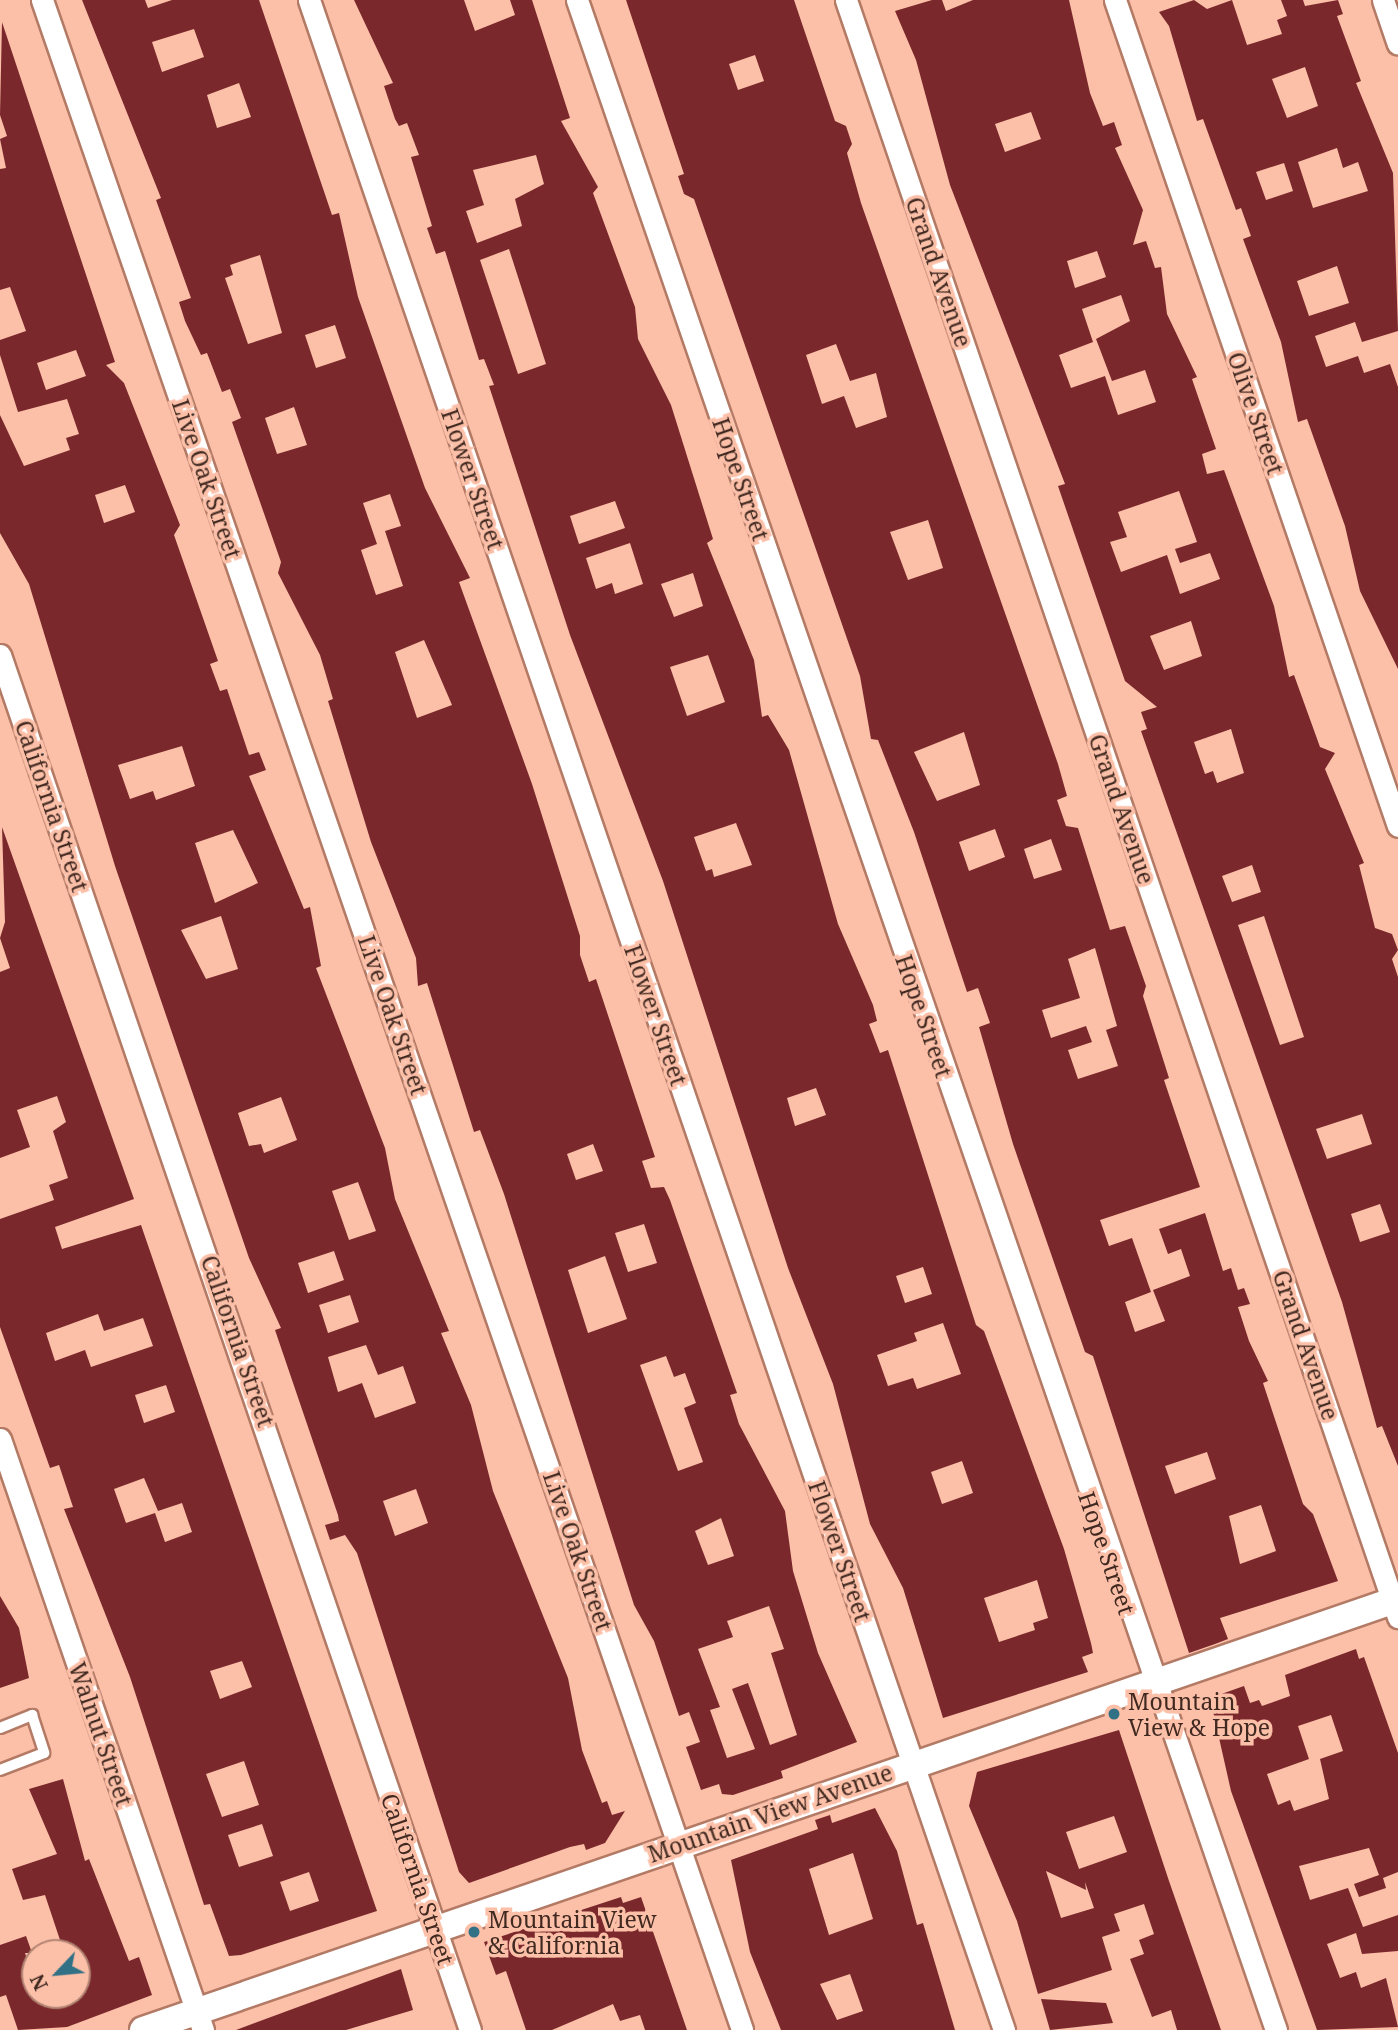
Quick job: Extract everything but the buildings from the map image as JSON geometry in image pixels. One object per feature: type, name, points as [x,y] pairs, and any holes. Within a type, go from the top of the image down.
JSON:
[{"type":"street","name":"Live Oak Street","points":[[42,0],[606,1631],[673,1845],[742,2030]]},
{"type":"street","name":"Flower Street","points":[[309,0],[1004,2030]]},
{"type":"street","name":"Hope Street","points":[[578,0],[1152,1685],[1276,2030]]},
{"type":"street","name":"Grand Avenue","points":[[846,0],[1396,1606]]},
{"type":"street","name":"Olive Street","points":[[1115,0],[1398,826]]},
{"type":"street","points":[[1383,0],[1398,44]]},
{"type":"street","name":"California Street","points":[[0,655],[470,2030]]},
{"type":"street","name":"Walnut Street","points":[[0,1439],[200,2021]]},
{"type":"street","name":"Mountain View Avenue","points":[[143,2030],[200,2021],[435,1928],[673,1845],[1396,1606]]},
{"type":"lane","points":[[0,1728],[32,1715],[44,1754],[0,1770]]},
{"type":"place","name":"Mountain View & Hope","points":[[1114,1714]]},
{"type":"place","name":"Mountain View & California","points":[[474,1932]]}]
